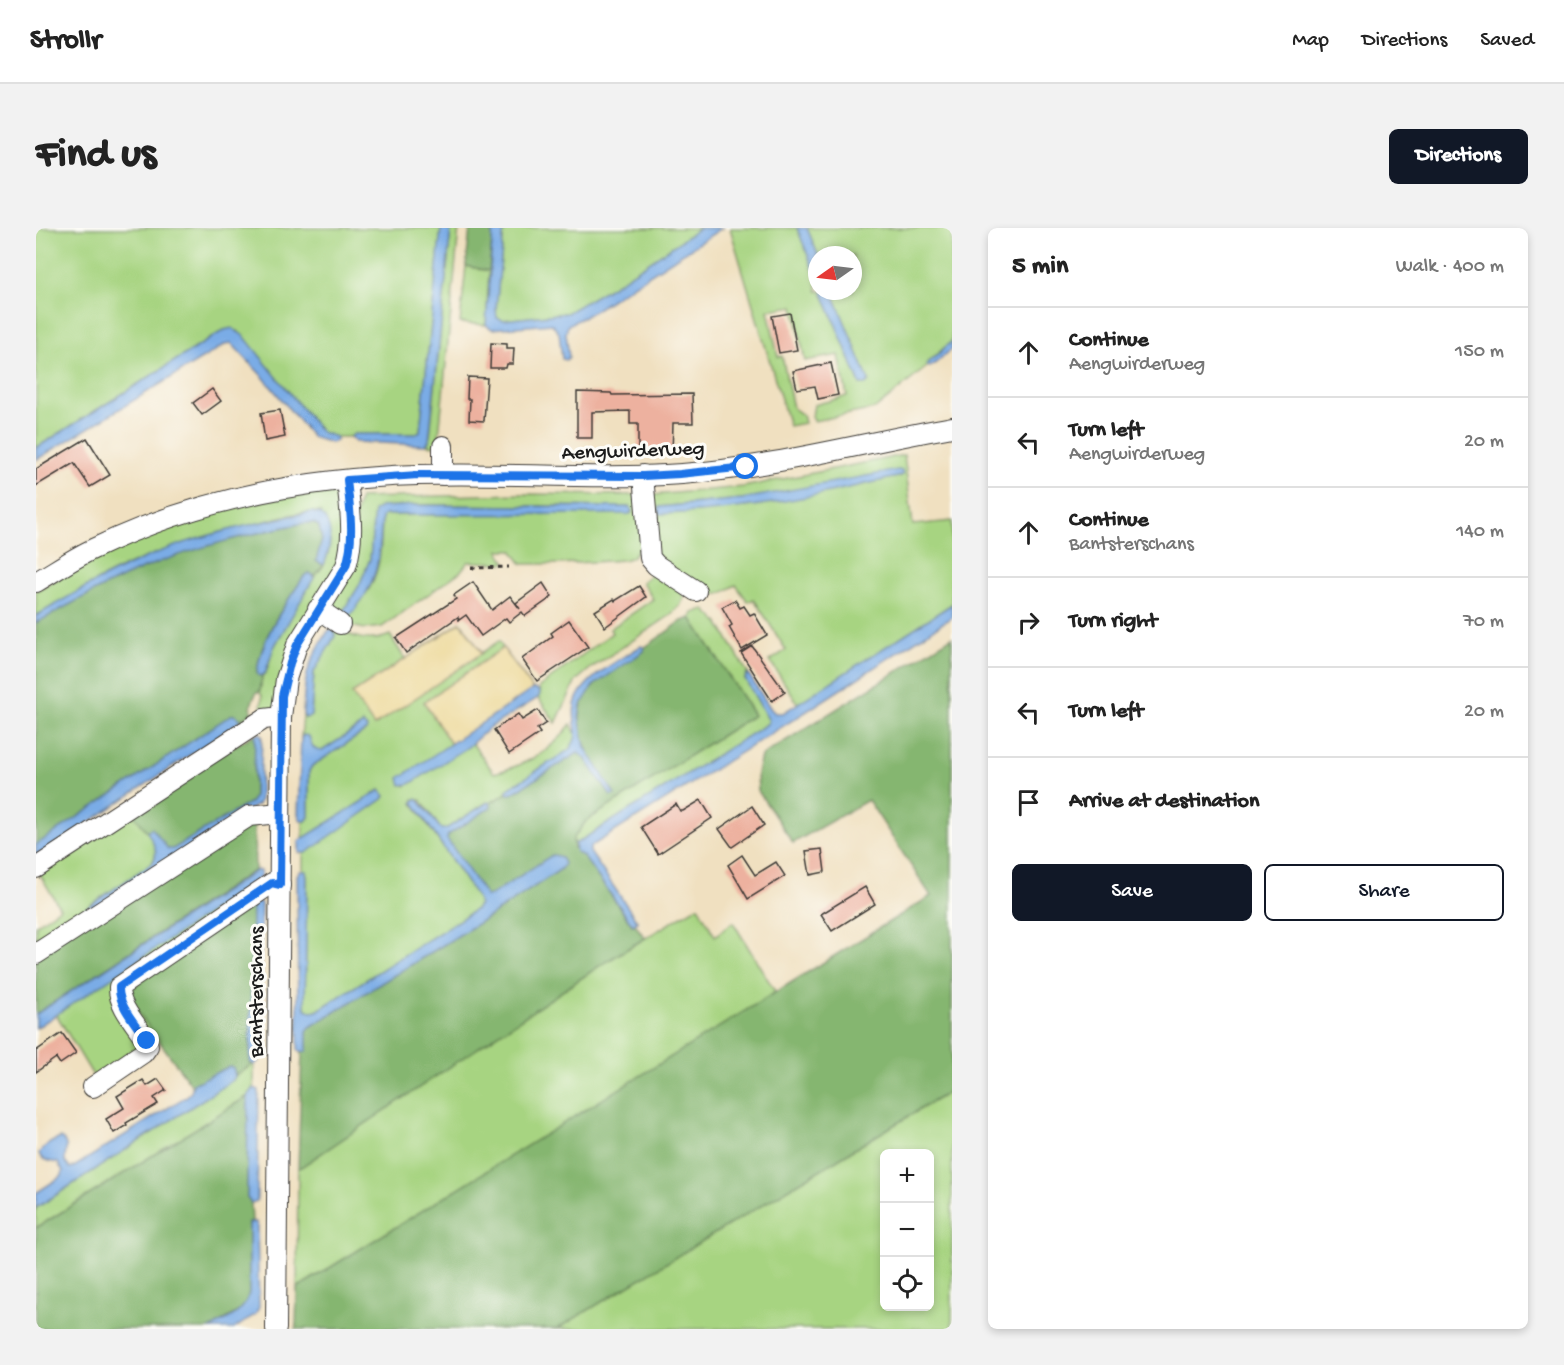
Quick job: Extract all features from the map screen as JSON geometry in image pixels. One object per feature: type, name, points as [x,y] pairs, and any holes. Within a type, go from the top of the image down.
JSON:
[{"type":"street","name":"Aengwirderweg","points":[[36,582],[92,549],[174,517],[258,493],[316,483],[443,475],[643,476],[680,474],[746,467],[952,427]]},
{"type":"street","points":[[443,446],[443,475]]},
{"type":"street","points":[[643,476],[643,563],[656,565],[691,590]]},
{"type":"street","name":"Bantsterschans","points":[[276,1329],[282,696],[297,645],[346,566],[350,553],[351,529],[347,480]]},
{"type":"street","points":[[318,609],[339,624]]},
{"type":"street","points":[[36,868],[264,719],[281,717]]},
{"type":"street","points":[[36,954],[249,816],[280,813]]},
{"type":"street","points":[[93,1087],[142,1053],[148,1046],[147,1041],[122,1005],[119,987],[272,883],[280,885]]},
{"type":"path","points":[[471,568],[509,567]]},
{"type":"green space","points":[[36,228],[441,228],[420,431],[416,434],[354,434],[350,437],[336,437],[321,432],[238,331],[224,330],[36,448]]},
{"type":"green space","points":[[451,228],[459,228],[438,446],[426,445],[430,436]]},
{"type":"green space","points":[[470,228],[493,228],[489,271],[466,266]]},
{"type":"green space","points":[[504,228],[700,228],[619,282],[567,313],[503,320],[496,318],[496,309]]},
{"type":"green space","points":[[730,228],[797,228],[808,256],[808,300],[826,300],[860,384],[869,381],[836,300],[862,300],[862,246],[814,246],[807,228],[952,228],[952,341],[926,364],[928,366],[875,409],[814,421],[812,416],[814,405],[847,396],[839,355],[805,361],[794,306],[768,310],[778,357],[782,356],[793,408],[803,415],[805,423],[789,426]]},
{"type":"green space","points":[[466,266],[489,271],[486,325],[460,323]]},
{"type":"green space","points":[[904,455],[913,525],[952,521],[952,604],[798,704],[770,661],[786,650],[754,599],[748,602],[736,585],[719,594],[704,591],[654,554],[653,495],[743,487]],"holes":[[[901,476],[745,507],[658,510],[659,507],[742,499]]]},
{"type":"green space","points":[[326,491],[334,495],[341,507],[343,553],[276,708],[258,718],[239,722],[252,712],[256,714],[261,711],[262,676],[266,673],[274,647],[314,577],[324,565],[329,550],[330,539],[320,512],[277,518],[196,540],[156,554],[101,578],[36,616],[36,591],[139,539],[220,510],[258,501]]},
{"type":"green space","points":[[523,494],[635,495],[640,500],[643,543],[632,557],[624,560],[560,564],[522,564],[512,550],[499,550],[506,563],[468,562],[460,572],[382,627],[365,629],[351,626],[334,615],[331,606],[360,498]],"holes":[[[419,505],[630,507],[632,513],[385,515],[382,517],[378,568],[375,577],[365,595],[342,613],[359,586],[370,559],[374,511],[380,507]]]},
{"type":"green space","points":[[304,523],[314,523],[319,526],[322,540],[316,561],[324,565],[314,577],[305,575],[269,633],[259,659],[257,672],[262,676],[260,692],[257,692],[253,699],[252,712],[239,720],[236,715],[231,715],[36,845],[36,623],[88,594],[162,561],[222,542]]},
{"type":"green space","points":[[654,572],[681,588],[684,598],[680,606],[668,617],[591,668],[576,681],[556,723],[538,698],[539,687],[612,633],[610,629],[653,599],[642,582]]},
{"type":"green space","points":[[704,609],[718,622],[749,675],[746,675],[745,679],[769,721],[575,844],[572,839],[586,821],[754,715],[691,618],[693,613]]},
{"type":"green space","points":[[691,618],[754,715],[586,821],[573,839],[574,848],[583,856],[632,925],[635,924],[645,938],[601,965],[298,1169],[302,1052],[307,1050],[307,1031],[561,869],[486,896],[449,843],[448,835],[491,807],[490,803],[507,793],[511,794],[578,753],[585,758],[611,796],[584,743],[580,714],[583,701],[591,689],[616,668],[644,651],[644,648],[682,621]]},
{"type":"green space","points":[[334,627],[347,634],[368,639],[390,635],[405,659],[352,694],[374,726],[499,641],[503,648],[424,702],[451,744],[400,778],[405,786],[472,743],[494,773],[517,766],[537,756],[555,742],[571,724],[577,737],[569,750],[511,787],[506,791],[507,793],[490,803],[487,802],[446,829],[441,829],[421,800],[414,799],[413,803],[479,903],[475,910],[317,1011],[312,1012],[305,1008],[307,878],[306,872],[303,871],[303,854],[385,796],[380,790],[303,839],[303,821],[309,817],[309,771],[312,766],[366,731],[363,724],[322,751],[315,750],[304,735],[301,738],[303,715],[305,718],[311,716],[314,672]]},
{"type":"green space","points":[[952,637],[952,1090],[557,1329],[296,1329],[297,1288],[931,896],[868,800],[793,843],[758,791],[757,773],[761,756]]},
{"type":"green space","points":[[255,734],[254,796],[251,802],[173,849],[168,849],[152,829],[147,831],[128,808]]},
{"type":"green space","points":[[128,808],[153,841],[155,856],[152,863],[38,940],[36,925],[60,908],[39,873]]},
{"type":"green space","points":[[254,824],[255,870],[36,1014],[36,951]]},
{"type":"green space","points":[[255,882],[256,888],[138,1049],[95,1079],[56,1014]]},
{"type":"green space","points":[[252,903],[250,1062],[252,1065],[235,1076],[235,1072],[228,1067],[192,1086],[124,993]]},
{"type":"green space","points":[[698,906],[715,936],[733,922],[776,993],[297,1288],[298,1169],[601,965]]},
{"type":"green space","points":[[254,1065],[254,1088],[248,1096],[36,1228],[36,1208],[233,1080],[235,1076]]},
{"type":"green space","points":[[952,1090],[952,1329],[557,1329]]},
{"type":"green space","points":[[248,1096],[247,1198],[251,1203],[252,1222],[249,1223],[249,1293],[244,1308],[210,1329],[36,1329],[36,1228]]},
{"type":"sand","points":[[461,622],[482,653],[374,726],[352,694]]},
{"type":"sand","points":[[503,648],[533,689],[451,744],[424,702]]},
{"type":"water","points":[[441,228],[451,228],[429,441],[426,445],[355,442],[350,437],[354,434],[416,434],[420,431]]},
{"type":"water","points":[[493,228],[504,228],[496,309],[497,318],[503,320],[567,313],[619,282],[700,228],[722,228],[586,316],[568,325],[566,333],[569,357],[566,360],[562,359],[559,333],[552,324],[492,329],[486,325]]},
{"type":"water","points":[[797,228],[807,228],[814,246],[808,246],[808,256]]},
{"type":"water","points":[[826,300],[836,300],[869,381],[867,384],[860,384]]},
{"type":"water","points":[[232,328],[244,336],[321,432],[336,437],[336,441],[331,443],[312,437],[264,378],[231,343],[36,460],[36,448],[224,330]]},
{"type":"water","points":[[952,341],[952,349],[932,366],[926,365]]},
{"type":"water","points":[[898,470],[903,474],[898,477],[783,501],[713,511],[658,513],[659,507],[742,499]]},
{"type":"water","points":[[419,505],[630,507],[632,511],[630,514],[385,515],[382,517],[376,571],[358,606],[348,618],[344,618],[342,613],[359,586],[370,559],[374,511],[380,507]]},
{"type":"water","points":[[312,512],[321,514],[330,531],[324,565],[316,561],[322,540],[319,526],[314,523],[304,523],[222,542],[162,561],[88,594],[36,623],[36,616],[74,594],[112,573],[159,552],[224,531]]},
{"type":"water","points":[[309,573],[314,578],[274,647],[265,674],[259,676],[257,672],[260,658],[269,633],[305,575]]},
{"type":"water","points":[[952,604],[952,617],[590,847],[590,852],[638,922],[633,925],[583,856],[576,852],[575,844],[767,724],[769,721],[745,679],[746,675],[749,675],[771,709],[775,713],[783,713]]},
{"type":"water","points":[[332,629],[335,636],[314,672],[311,716],[305,718],[303,715],[308,670],[328,631]]},
{"type":"water","points":[[641,646],[644,647],[644,651],[593,686],[581,705],[579,717],[585,747],[615,795],[611,796],[585,758],[578,753],[508,794],[506,791],[511,787],[569,750],[576,733],[575,705],[584,687],[602,671]]},
{"type":"water","points":[[533,689],[538,690],[540,694],[538,698],[489,728],[468,747],[410,784],[401,785],[399,778]]},
{"type":"water","points":[[231,715],[236,715],[240,719],[239,722],[36,858],[36,845]]},
{"type":"water","points":[[363,724],[367,728],[366,731],[312,766],[309,771],[309,817],[306,821],[301,821],[298,814],[301,738],[303,735],[309,736],[314,748],[322,751]]},
{"type":"water","points":[[260,733],[262,736],[258,805],[234,817],[36,951],[36,942],[152,863],[156,851],[147,831],[152,828],[168,849],[173,849],[251,802],[254,796],[255,734]]},
{"type":"water","points":[[380,790],[385,796],[383,799],[306,853],[299,853],[299,841]]},
{"type":"water","points":[[417,798],[441,829],[446,829],[488,802],[490,803],[491,807],[448,835],[447,839],[486,896],[552,855],[560,857],[564,864],[561,869],[490,916],[310,1027],[307,1031],[307,1051],[300,1052],[298,1050],[297,875],[300,871],[306,871],[307,878],[305,1008],[312,1012],[317,1011],[475,910],[479,904],[476,896],[413,802]]},
{"type":"water","points":[[257,870],[260,871],[261,876],[254,883],[36,1028],[36,1014]]},
{"type":"water","points":[[259,901],[261,904],[259,1061],[254,1065],[250,1062],[252,903]]},
{"type":"water","points":[[228,1067],[233,1067],[235,1076],[233,1080],[36,1208],[36,1193],[62,1176],[63,1171],[58,1163],[47,1161],[40,1156],[39,1153],[48,1144],[61,1138],[66,1146],[65,1162],[70,1168],[74,1167],[187,1096],[193,1084]]},
{"type":"water","points":[[254,1088],[259,1090],[257,1201],[251,1203],[247,1198],[248,1096]]},
{"type":"water","points":[[256,1222],[257,1225],[259,1307],[256,1314],[234,1329],[210,1329],[234,1315],[247,1300],[249,1293],[249,1223]]},
{"type":"building","points":[[790,313],[797,350],[779,353],[772,316]]},
{"type":"building","points":[[491,343],[507,344],[507,348],[514,348],[513,364],[507,364],[506,368],[490,368]]},
{"type":"building","points":[[831,363],[838,395],[818,399],[815,386],[797,389],[793,371]]},
{"type":"building","points":[[468,377],[487,378],[484,421],[469,420]]},
{"type":"building","points":[[212,389],[221,401],[202,415],[193,403]]},
{"type":"building","points":[[577,392],[611,393],[612,395],[692,394],[693,423],[673,423],[672,454],[638,454],[638,424],[630,424],[630,411],[592,412],[592,438],[577,438]]},
{"type":"building","points":[[280,410],[285,437],[265,441],[261,413]]},
{"type":"building","points":[[87,438],[110,475],[90,487],[74,463],[36,486],[36,469]]},
{"type":"building","points":[[473,582],[492,610],[510,596],[520,609],[516,603],[543,583],[552,597],[525,616],[522,612],[509,622],[506,618],[481,636],[466,615],[459,620],[458,617],[406,653],[396,638],[456,599],[454,595]]},
{"type":"building","points":[[639,586],[646,597],[605,627],[595,611]]},
{"type":"building","points":[[735,600],[740,608],[744,606],[750,615],[754,613],[767,635],[742,650],[729,627],[732,625],[722,607]]},
{"type":"building","points":[[569,620],[588,647],[537,681],[522,659],[553,636],[551,633]]},
{"type":"building","points":[[752,646],[785,692],[772,701],[741,653]]},
{"type":"building","points":[[538,710],[546,723],[537,729],[540,733],[509,754],[494,730],[518,714],[522,720]]},
{"type":"building","points":[[701,800],[712,818],[658,854],[641,827],[676,804],[680,811],[683,811]]},
{"type":"building","points":[[752,806],[764,825],[732,847],[719,829]]},
{"type":"building","points":[[822,849],[825,872],[810,875],[806,851]]},
{"type":"building","points":[[742,855],[755,875],[776,862],[785,876],[748,899],[728,865]]},
{"type":"building","points":[[865,887],[875,904],[832,931],[821,914]]},
{"type":"building","points":[[62,1033],[76,1053],[60,1064],[56,1058],[36,1072],[36,1051]]},
{"type":"building","points":[[158,1079],[166,1090],[154,1098],[158,1104],[114,1133],[106,1119],[124,1108],[117,1096],[143,1080],[147,1086]]},
{"type":"route","points":[[147,1041],[122,1005],[119,987],[272,883],[280,885],[282,696],[297,645],[334,587],[346,566],[350,553],[352,538],[347,480],[418,475],[643,476],[746,467]]}]
